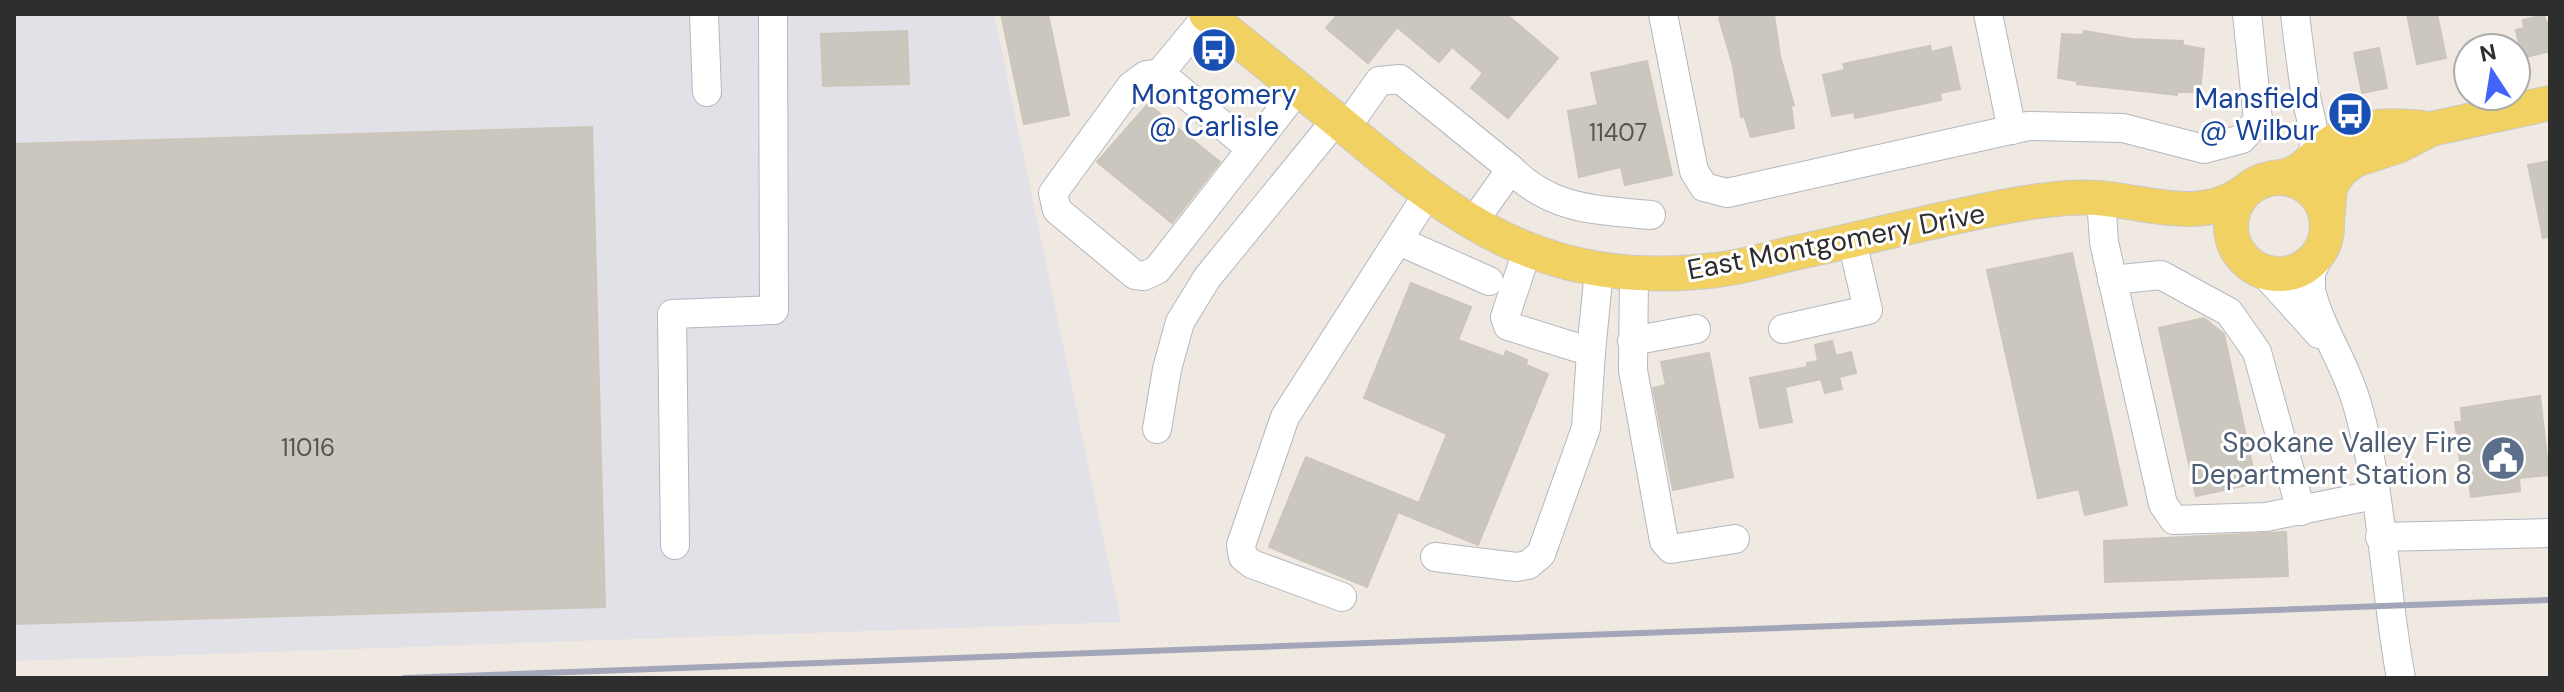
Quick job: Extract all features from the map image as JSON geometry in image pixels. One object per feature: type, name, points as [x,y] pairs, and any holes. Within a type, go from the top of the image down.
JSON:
[{"type":"main road","name":"East Montgomery Drive","points":[[1221,19],[1298,89],[1427,195],[1472,224],[1527,251],[1599,270],[1634,273],[1721,269],[2026,203],[2101,198],[2163,209],[2214,207],[2274,180]]},
{"type":"main road","points":[[2340,153],[2327,193],[2323,238],[2295,272],[2250,262],[2231,237],[2230,221],[2235,205],[2274,180],[2340,153],[2392,125],[2431,129],[2550,103]]},
{"type":"main road","points":[[2274,180],[2289,178],[2315,194],[2323,238]]},
{"type":"main road","name":"East Montgomery Drive","points":[[2163,209],[2222,239],[2250,262]]},
{"type":"street","points":[[675,545],[672,314],[774,310],[773,14]]},
{"type":"street","points":[[1663,14],[1694,171],[1704,187],[1727,193],[2028,126],[2123,128],[2204,149],[2242,139],[2258,120],[2247,14]]},
{"type":"street","points":[[1988,14],[2012,130]]},
{"type":"street","points":[[2274,180],[2314,145],[2295,14]]},
{"type":"street","points":[[704,16],[707,92]]},
{"type":"street","points":[[1221,19],[1160,73],[1146,75],[1131,86],[1053,193],[1057,210],[1135,275],[1152,274],[1298,89]]},
{"type":"street","points":[[1160,73],[1251,149]]},
{"type":"street","points":[[1157,429],[1167,369],[1180,322],[1207,278],[1379,81],[1400,79],[1545,197],[1595,209],[1651,215]]},
{"type":"street","points":[[2309,108],[2340,153]]},
{"type":"street","points":[[1472,224],[1511,169]]},
{"type":"street","points":[[1342,597],[1252,564],[1243,557],[1241,545],[1285,417],[1427,195]]},
{"type":"street","points":[[2101,198],[2104,242],[2112,280],[2163,504],[2174,520],[2266,517],[2374,495]]},
{"type":"street","name":"East Montgomery Drive","points":[[2323,238],[2311,273],[2311,290],[2329,342],[2357,402],[2401,678]]},
{"type":"street","points":[[1399,241],[1489,281]]},
{"type":"street","points":[[1783,329],[1868,310],[1852,241]]},
{"type":"street","points":[[1527,251],[1505,317],[1508,326],[1591,352]]},
{"type":"street","name":"East Montgomery Drive","points":[[2250,262],[2329,342]]},
{"type":"street","points":[[1435,557],[1516,567],[1528,565],[1541,554],[1586,428],[1599,270]]},
{"type":"street","points":[[1634,273],[1633,370],[1664,541],[1671,549],[1735,539]]},
{"type":"street","points":[[2112,280],[2161,275],[2229,312],[2257,352],[2301,511]]},
{"type":"street","points":[[1632,341],[1696,329]]},
{"type":"street","points":[[2380,537],[2550,533]]},
{"type":"shaded area","points":[[14,14],[994,14],[1121,622],[14,661]]},
{"type":"building","points":[[1001,14],[1048,14],[1069,115],[1024,124]]},
{"type":"building","points":[[1338,14],[1506,14],[1558,58],[1508,118],[1471,88],[1483,73],[1452,47],[1439,62],[1397,27],[1368,63],[1326,28]]},
{"type":"building","points":[[1722,14],[1774,14],[1780,56],[1794,105],[1791,106],[1794,128],[1751,137],[1744,116],[1741,117],[1733,66],[1719,18]]},
{"type":"building","points":[[2407,14],[2437,14],[2446,58],[2417,64]]},
{"type":"building","points":[[2544,15],[2546,23],[2550,22],[2550,51],[2532,56],[2532,32],[2516,32],[2524,28],[2523,20]]},
{"type":"building","points":[[907,31],[909,84],[823,86],[821,34]]},
{"type":"building","points":[[2084,31],[2132,39],[2183,41],[2182,45],[2204,49],[2200,92],[2177,92],[2177,95],[2077,84],[2077,81],[2058,78],[2062,34],[2083,35]]},
{"type":"building","points":[[1930,46],[1931,52],[1951,47],[1960,89],[1940,93],[1941,100],[1855,118],[1854,112],[1832,116],[1823,75],[1845,70],[1843,64]]},
{"type":"building","points":[[2379,48],[2387,88],[2362,93],[2354,53]]},
{"type":"building","points":[[1647,61],[1672,175],[1625,185],[1621,167],[1579,177],[1568,111],[1598,105],[1591,73]]},
{"type":"building","points":[[1148,104],[1220,162],[1172,223],[1097,162]]},
{"type":"building","points":[[592,127],[605,607],[14,624],[14,144]]},
{"type":"building","points":[[2550,161],[2550,237],[2543,238],[2528,165]]},
{"type":"building","points":[[2072,253],[2127,505],[2085,515],[2079,489],[2038,498],[1987,270]]},
{"type":"building","points":[[1411,283],[1471,307],[1458,340],[1504,357],[1506,351],[1527,360],[1526,365],[1548,374],[1478,545],[1398,512],[1367,587],[1269,547],[1306,457],[1419,503],[1447,434],[1364,398]]},
{"type":"building","points":[[2204,318],[2224,334],[2256,483],[2196,496],[2159,328]]},
{"type":"building","points":[[1832,341],[1836,356],[1851,352],[1856,373],[1839,377],[1842,389],[1825,393],[1821,379],[1785,387],[1792,422],[1760,428],[1750,378],[1807,367],[1807,363],[1818,361],[1815,345]]},
{"type":"building","points":[[1709,353],[1733,477],[1673,490],[1653,388],[1666,385],[1661,362]]},
{"type":"building","name":"Spokane Valley Fire Department Station 8","points":[[2540,396],[2549,475],[2519,478],[2520,491],[2471,497],[2468,473],[2461,474],[2455,422],[2462,422],[2461,408]]},
{"type":"building","points":[[2286,532],[2288,576],[2105,582],[2104,541]]},
{"type":"railway","points":[[404,678],[2550,600]]},
{"type":"place","name":"Montgomery @ Carlisle","points":[[1214,50]]},
{"type":"place","name":"Mansfield @ Wilbur","points":[[2350,114]]},
{"type":"place","name":"Spokane Valley Fire Department Station 8","points":[[2503,458]]}]
